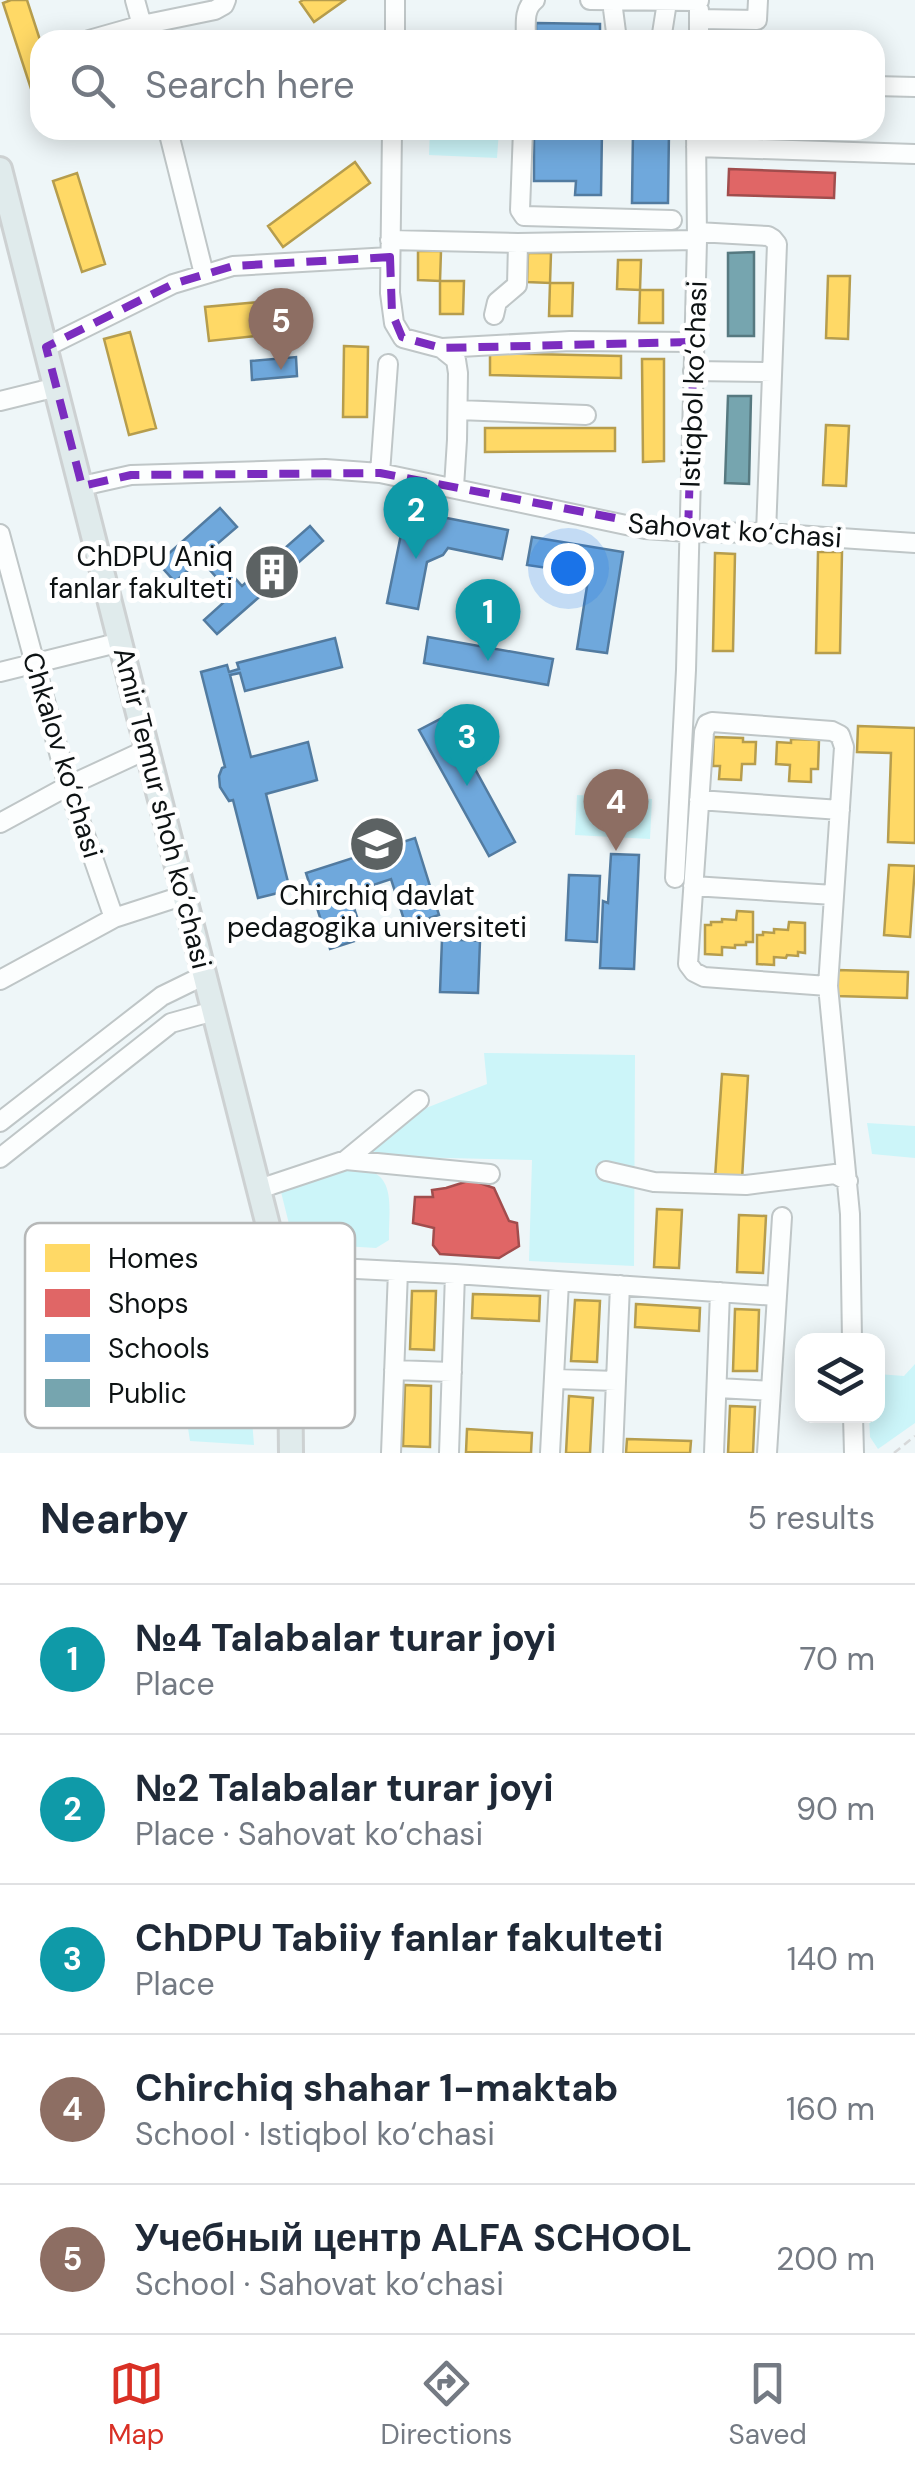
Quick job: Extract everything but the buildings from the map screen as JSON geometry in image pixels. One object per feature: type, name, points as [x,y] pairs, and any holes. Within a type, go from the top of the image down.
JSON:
[{"type":"main road","name":"Amir Temur shoh ko‘chasi","points":[[0,171],[268,1223]]},
{"type":"main road","name":"Amir Temur shoh ko‘chasi","points":[[291,1428],[291,1453]]},
{"type":"street","points":[[135,0],[143,30]]},
{"type":"street","points":[[151,30],[216,10],[226,0]]},
{"type":"street","points":[[394,30],[396,0]]},
{"type":"street","points":[[526,30],[527,12],[535,0]]},
{"type":"street","points":[[590,0],[668,2],[756,20]]},
{"type":"street","points":[[756,30],[758,0]]},
{"type":"street","points":[[612,1],[616,30]]},
{"type":"street","points":[[664,30],[668,2]]},
{"type":"street","points":[[885,86],[915,87]]},
{"type":"street","points":[[170,140],[204,274]]},
{"type":"street","points":[[392,140],[392,313],[403,338],[441,348],[452,355],[458,366],[454,487]]},
{"type":"street","points":[[523,140],[520,210],[524,216],[672,220]]},
{"type":"street","name":"Istiqbol ko‘chasi","points":[[675,878],[686,670],[696,140]]},
{"type":"street","points":[[711,140],[915,154]]},
{"type":"street","points":[[46,347],[174,284],[234,266],[390,248],[768,236],[777,244],[766,532]]},
{"type":"street","points":[[494,315],[496,302],[516,285],[518,243]]},
{"type":"street","points":[[441,348],[570,341],[694,342]]},
{"type":"street","points":[[380,473],[388,364]]},
{"type":"street","points":[[693,371],[772,372]]},
{"type":"street","points":[[0,401],[57,387]]},
{"type":"street","points":[[458,410],[586,415]]},
{"type":"street","name":"Sahovat ko‘chasi","points":[[82,486],[130,475],[325,469],[380,473],[645,528],[915,543]]},
{"type":"street","name":"Chkalov ko‘chasi","points":[[0,534],[68,786],[114,918]]},
{"type":"street","points":[[0,672],[121,642]]},
{"type":"street","points":[[828,986],[704,977],[688,964],[706,724],[832,731],[840,735],[844,747],[828,986],[848,1181],[852,1333]]},
{"type":"street","points":[[0,822],[148,749]]},
{"type":"street","points":[[700,800],[840,810]]},
{"type":"street","points":[[693,886],[834,895]]},
{"type":"street","points":[[0,980],[114,918],[185,895]]},
{"type":"street","points":[[0,1122],[162,996],[205,975]]},
{"type":"street","points":[[0,1158],[170,1023],[214,1011]]},
{"type":"street","points":[[259,1189],[346,1160],[419,1100]]},
{"type":"street","points":[[346,1160],[490,1174]]},
{"type":"street","points":[[606,1171],[654,1182],[746,1186],[834,1174],[848,1181]]},
{"type":"street","points":[[766,1453],[782,1217]]},
{"type":"street","points":[[355,1269],[776,1296]]},
{"type":"street","points":[[391,1453],[398,1271]]},
{"type":"street","points":[[449,1453],[455,1274]]},
{"type":"street","points":[[550,1453],[560,1282]]},
{"type":"street","points":[[613,1453],[620,1285]]},
{"type":"street","points":[[714,1453],[720,1292]]},
{"type":"street","points":[[394,1370],[452,1372]]},
{"type":"street","points":[[556,1379],[616,1381]]},
{"type":"street","points":[[718,1388],[771,1391]]},
{"type":"street","points":[[854,1423],[854,1453]]},
{"type":"path","points":[[894,1453],[915,1436]]},
{"type":"highlighted area","points":[[390,257],[392,313],[402,337],[441,348],[694,342],[688,532],[380,473],[131,475],[82,486],[46,347],[173,284],[233,266]]},
{"type":"shaded area","points":[[430,140],[498,140],[497,158],[429,155]]},
{"type":"shaded area","points":[[577,795],[652,799],[650,839],[575,835]]},
{"type":"shaded area","points":[[484,1053],[635,1055],[634,1266],[529,1261],[532,1160],[364,1156],[421,1110],[487,1084]]},
{"type":"shaded area","points":[[867,1123],[915,1126],[915,1158],[872,1154]]},
{"type":"shaded area","points":[[345,1171],[373,1172],[386,1186],[389,1240],[376,1248],[355,1247],[355,1223],[289,1223],[281,1192]]},
{"type":"shaded area","points":[[915,1364],[915,1423],[878,1449],[870,1437],[869,1423],[885,1423],[885,1375],[904,1376]]},
{"type":"shaded area","points":[[188,1428],[253,1428],[254,1445],[190,1441]]},
{"type":"place","name":"Учебный центр ALFA SCHOOL","points":[[281,370]]},
{"type":"place","name":"№2 Talabalar turar joyi","points":[[416,559]]},
{"type":"place","name":"ChDPU Aniq fanlar fakulteti","points":[[272,572]]},
{"type":"place","name":"№4 Talabalar turar joyi","points":[[488,661]]},
{"type":"place","name":"ChDPU Tabiiy fanlar fakulteti","points":[[467,786]]},
{"type":"place","name":"Chirchiq davlat pedagogika universiteti","points":[[377,844]]},
{"type":"place","name":"Chirchiq shahar 1-maktab","points":[[616,851]]}]
